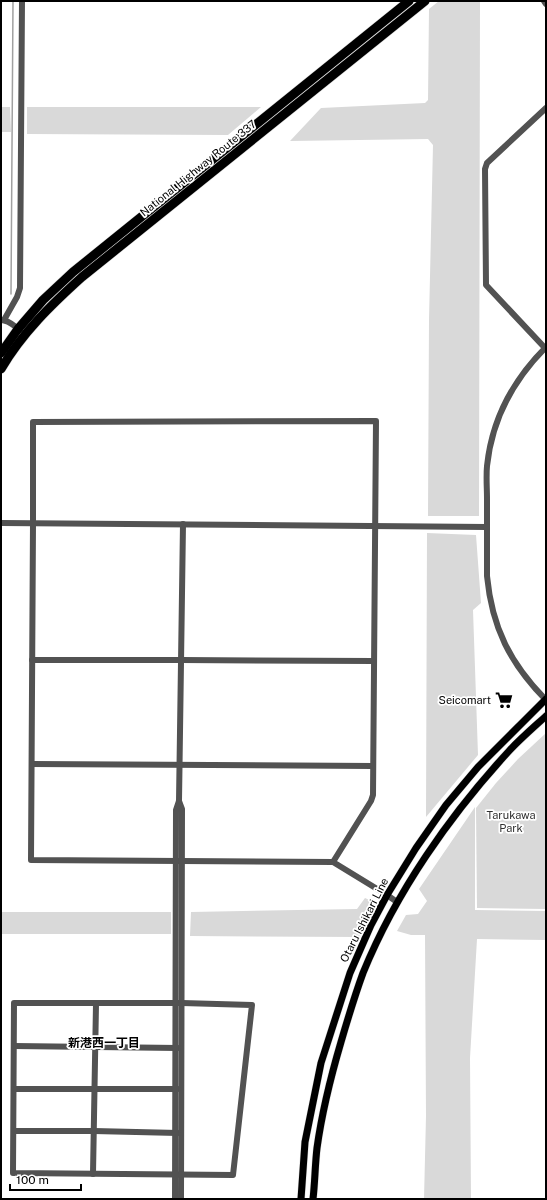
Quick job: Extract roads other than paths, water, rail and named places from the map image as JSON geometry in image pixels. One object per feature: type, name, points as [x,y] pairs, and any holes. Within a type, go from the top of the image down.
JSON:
[{"type":"highway","name":"National Highway Route 337","points":[[1,353],[18,328],[73,272],[409,1]]},
{"type":"highway","name":"National Highway Route 337","points":[[1,369],[26,334],[46,310],[82,277],[425,1]]},
{"type":"main road","name":"Otaru Ishikari Line","points":[[301,1199],[305,1142],[321,1063],[350,973],[371,925],[387,895],[416,848],[459,789],[478,767],[546,699]]},
{"type":"main road","name":"Otaru Ishikari Line","points":[[313,1199],[317,1148],[325,1100],[334,1066],[354,998],[364,971],[397,902],[429,852],[466,800],[510,751],[546,716]]},
{"type":"street","points":[[22,1],[20,288],[17,297],[3,320],[11,322],[26,334]]},
{"type":"street","points":[[546,108],[487,163],[485,169],[486,285],[546,348],[516,383],[503,406],[494,428],[487,466],[486,576],[488,593],[498,630],[517,666],[528,682],[546,699]]},
{"type":"street","points":[[333,862],[371,801],[373,795],[376,421],[33,422],[32,860],[333,862],[397,902]]},
{"type":"street","points":[[1,523],[487,527]]},
{"type":"street","points":[[175,1199],[178,1174],[179,862],[182,809],[179,801],[183,524]]},
{"type":"street","points":[[32,660],[374,661]]},
{"type":"street","points":[[32,764],[373,766]]},
{"type":"street","points":[[14,1003],[179,1004],[252,1005],[233,1175],[13,1173],[14,1003]]},
{"type":"street","points":[[93,1174],[96,1004]]},
{"type":"street","points":[[14,1046],[178,1048]]},
{"type":"street","points":[[14,1089],[178,1089]]},
{"type":"street","points":[[14,1131],[178,1133]]},
{"type":"street","points":[[178,1174],[181,1199]]},
{"type":"waterway","points":[[11,294],[13,1]]},
{"type":"place","name":"Seicomart","points":[[504,700]]},
{"type":"district","name":"新港西一丁目","points":[[104,1043]]},
{"type":"park label","name":"Tarukawa Park","points":[[511,821]]}]
